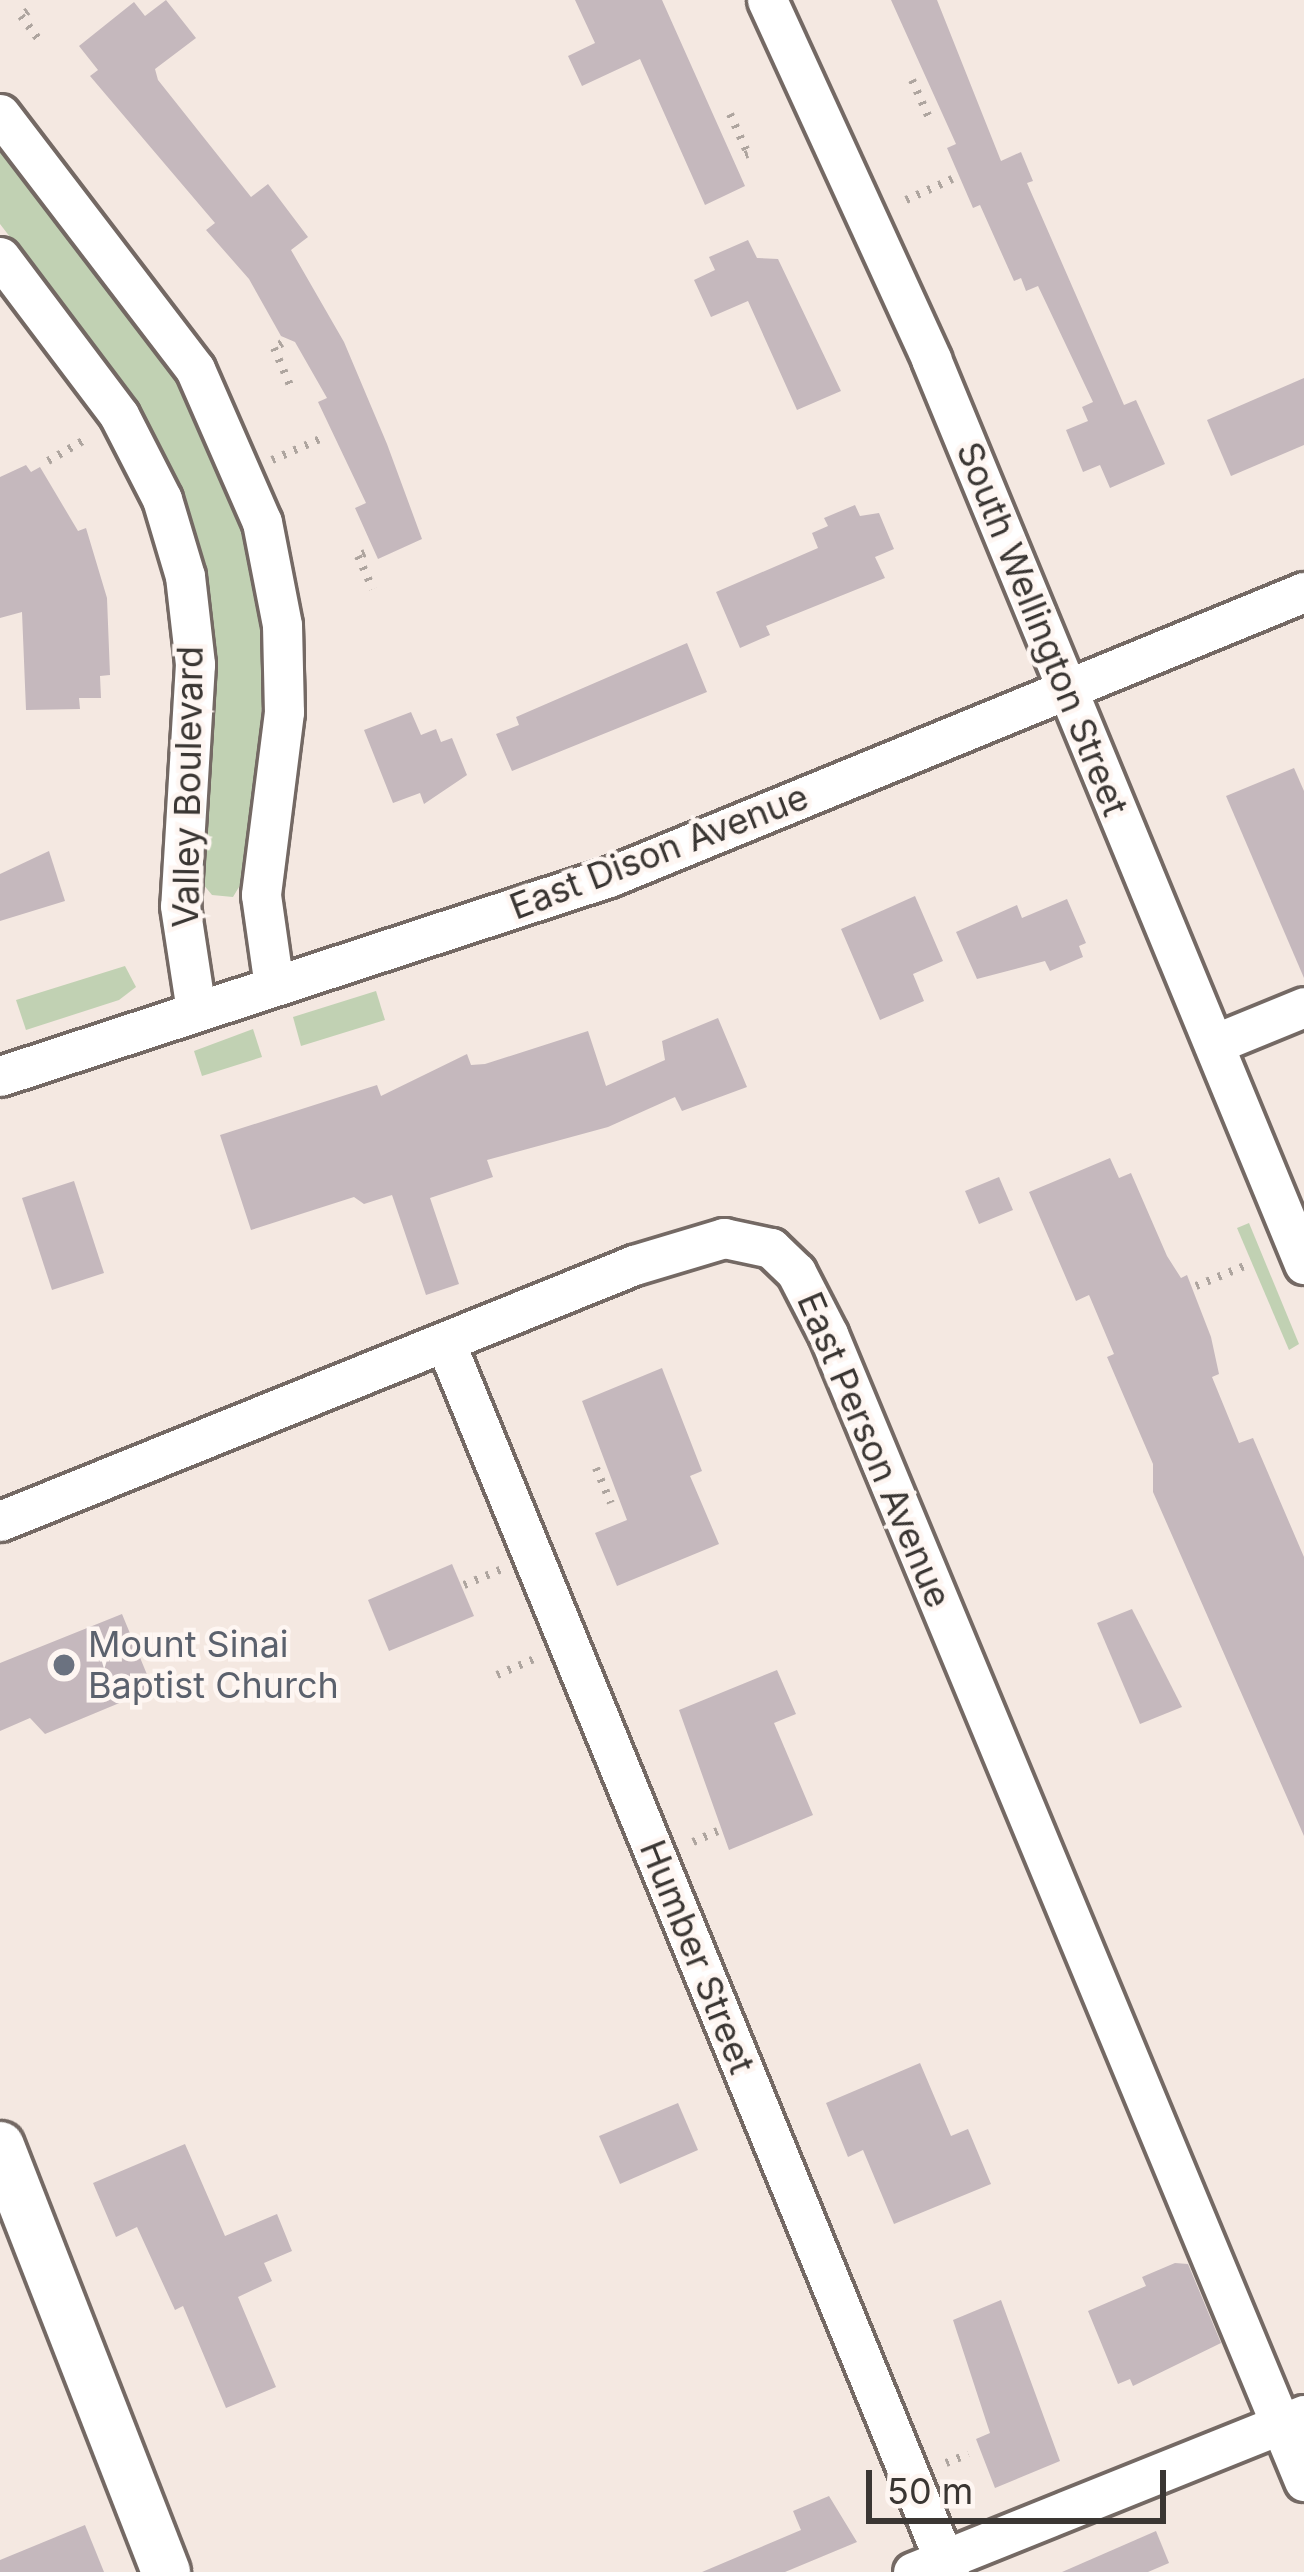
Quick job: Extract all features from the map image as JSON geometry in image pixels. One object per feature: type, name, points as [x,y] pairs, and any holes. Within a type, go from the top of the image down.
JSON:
[{"type":"street","name":"South Wellington Street","points":[[767,0],[932,359],[1304,1264]]},
{"type":"street","name":"Valley Boulevard","points":[[0,114],[195,369],[262,522],[282,647],[284,712],[261,895],[274,986]]},
{"type":"street","name":"Valley Boulevard","points":[[0,256],[119,415],[163,499],[185,576],[195,664],[180,906],[196,1011]]},
{"type":"street","name":"East Dison Avenue","points":[[0,1076],[609,877],[1304,592]]},
{"type":"street","points":[[1214,1044],[1304,1007]]},
{"type":"street","name":"East Person Avenue","points":[[0,1521],[634,1265],[724,1238],[771,1248],[796,1272],[1292,2420],[1304,2481]]},
{"type":"street","name":"Humber Street","points":[[445,1342],[936,2568]]},
{"type":"street","points":[[0,2146],[166,2572]]},
{"type":"street","points":[[936,2568],[1292,2420]]},
{"type":"path","points":[[28,11],[21,16],[40,41]]},
{"type":"path","points":[[913,80],[930,121]]},
{"type":"path","points":[[730,115],[748,154],[741,156]]},
{"type":"path","points":[[906,200],[952,179]]},
{"type":"path","points":[[282,343],[274,348],[292,390]]},
{"type":"path","points":[[48,461],[101,430]]},
{"type":"path","points":[[267,462],[320,439]]},
{"type":"path","points":[[365,553],[358,556],[373,590]]},
{"type":"path","points":[[1196,1286],[1247,1265]]},
{"type":"path","points":[[596,1468],[611,1503]]},
{"type":"path","points":[[464,1585],[502,1569]]},
{"type":"path","points":[[497,1675],[537,1658]]},
{"type":"path","points":[[693,1842],[718,1831]]},
{"type":"path","points":[[946,2463],[968,2454]]},
{"type":"green space","points":[[0,142],[171,364],[240,514],[259,602],[264,682],[248,872],[233,897],[212,895],[198,878],[213,673],[192,529],[134,398],[0,224]]},
{"type":"green space","points":[[125,966],[136,987],[119,1000],[26,1030],[16,1000]]},
{"type":"green space","points":[[376,991],[385,1020],[301,1046],[293,1017]]},
{"type":"green space","points":[[253,1029],[262,1057],[202,1076],[194,1051]]},
{"type":"green space","points":[[1249,1223],[1299,1344],[1289,1350],[1237,1228]]},
{"type":"building","points":[[166,0],[196,38],[155,69],[158,80],[251,197],[268,184],[308,237],[291,250],[344,342],[387,444],[422,539],[378,559],[355,508],[366,503],[318,402],[327,398],[295,342],[281,336],[249,279],[206,230],[215,223],[90,76],[98,70],[79,46],[134,2],[145,16]]},
{"type":"building","points":[[575,0],[662,0],[745,186],[705,205],[640,59],[582,86],[568,56],[595,43]]},
{"type":"building","points":[[891,0],[937,0],[1001,161],[1021,152],[1033,181],[1027,183],[1124,405],[1136,400],[1165,464],[1110,488],[1100,465],[1083,472],[1066,430],[1088,421],[1082,407],[1093,402],[1038,286],[1026,291],[1021,278],[1014,281],[980,205],[973,208],[947,148],[956,144]]},
{"type":"building","points":[[748,240],[757,258],[778,259],[841,391],[797,410],[748,301],[711,317],[694,280],[715,270],[709,257]]},
{"type":"building","points":[[1304,378],[1304,445],[1231,476],[1207,420]]},
{"type":"building","points":[[26,465],[31,472],[40,467],[78,531],[86,528],[107,598],[110,675],[100,676],[101,698],[79,698],[80,709],[26,710],[22,612],[0,618],[0,477]]},
{"type":"building","points":[[855,505],[860,516],[879,513],[894,549],[875,557],[885,578],[766,626],[770,635],[740,648],[716,592],[818,548],[812,533],[828,526],[824,518]]},
{"type":"building","points":[[687,643],[707,692],[512,771],[496,734],[519,725],[516,717]]},
{"type":"building","points":[[411,712],[421,735],[436,729],[441,742],[452,738],[467,775],[424,804],[420,793],[393,803],[364,730]]},
{"type":"building","points":[[1294,768],[1304,791],[1304,978],[1226,796]]},
{"type":"building","points":[[49,851],[65,901],[0,921],[0,874]]},
{"type":"building","points":[[915,896],[943,961],[913,974],[924,1001],[880,1020],[841,929]]},
{"type":"building","points":[[1067,899],[1086,943],[1079,946],[1083,957],[1050,971],[1045,961],[977,979],[956,932],[1017,905],[1022,918]]},
{"type":"building","points":[[718,1018],[747,1087],[682,1111],[675,1097],[608,1127],[487,1160],[493,1177],[430,1198],[459,1284],[426,1295],[392,1195],[364,1204],[354,1197],[251,1230],[220,1135],[377,1085],[381,1096],[467,1054],[471,1065],[485,1064],[588,1031],[606,1086],[665,1060],[662,1041]]},
{"type":"building","points":[[1110,1158],[1119,1178],[1131,1173],[1167,1256],[1181,1278],[1187,1275],[1211,1337],[1219,1374],[1212,1377],[1239,1443],[1253,1438],[1304,1557],[1304,1836],[1153,1492],[1153,1464],[1107,1357],[1114,1354],[1089,1295],[1076,1301],[1029,1192]]},
{"type":"building","points":[[999,1177],[1013,1210],[979,1224],[965,1191]]},
{"type":"building","points":[[74,1181],[104,1273],[52,1290],[22,1198]]},
{"type":"building","points":[[662,1368],[702,1471],[690,1476],[719,1544],[617,1586],[595,1533],[627,1520],[582,1401]]},
{"type":"building","points":[[452,1564],[474,1616],[389,1651],[368,1600]]},
{"type":"building","points":[[1132,1609],[1182,1707],[1140,1724],[1097,1623]]},
{"type":"building","points":[[122,1614],[153,1689],[45,1734],[30,1718],[0,1731],[0,1663]]},
{"type":"building","points":[[777,1670],[796,1714],[774,1723],[813,1815],[729,1850],[679,1710]]},
{"type":"building","points":[[920,2063],[951,2136],[968,2129],[991,2184],[894,2224],[863,2150],[848,2157],[826,2103]]},
{"type":"building","points":[[678,2103],[698,2150],[620,2184],[599,2136]]},
{"type":"building","points":[[185,2144],[225,2236],[277,2214],[292,2251],[264,2263],[272,2281],[238,2297],[276,2387],[226,2408],[183,2306],[175,2310],[137,2227],[116,2237],[93,2183]]},
{"type":"building","points":[[1175,2263],[1188,2264],[1221,2343],[1133,2386],[1130,2379],[1118,2384],[1088,2311],[1146,2286],[1142,2277]]},
{"type":"building","points":[[1001,2300],[1060,2461],[995,2488],[976,2439],[990,2433],[953,2320]]},
{"type":"building","points":[[829,2496],[857,2542],[785,2572],[702,2572],[801,2530],[793,2511]]},
{"type":"building","points":[[85,2525],[104,2572],[0,2572],[0,2560]]},
{"type":"building","points":[[1156,2531],[1169,2563],[1148,2572],[1062,2572]]},
{"type":"place","name":"Mount Sinai Baptist Church","points":[[64,1665]]}]
